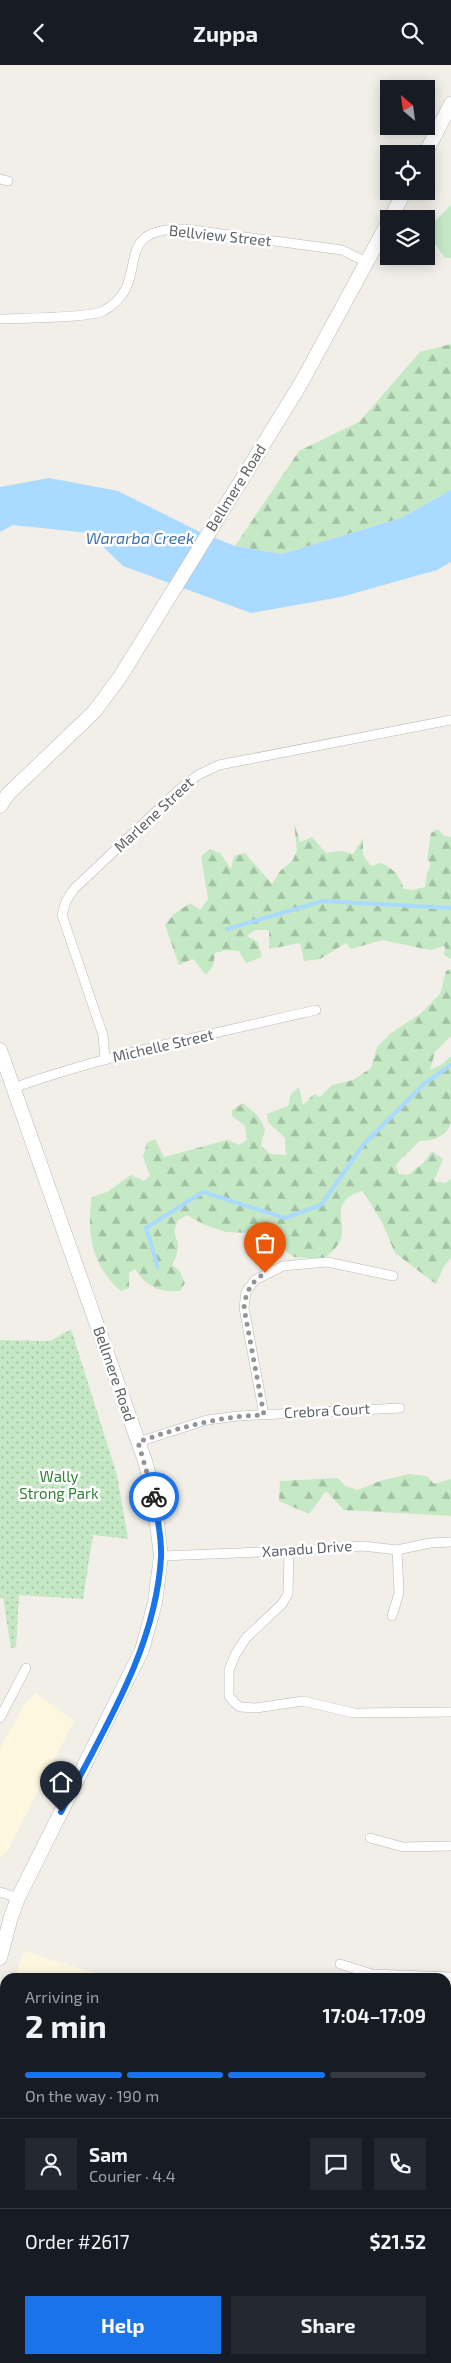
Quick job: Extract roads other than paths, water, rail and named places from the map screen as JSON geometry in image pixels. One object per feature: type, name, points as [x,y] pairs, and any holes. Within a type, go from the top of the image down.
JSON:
[{"type":"main road","points":[[430,145],[451,104]]},
{"type":"main road","name":"Bellmere Road","points":[[0,805],[8,794],[94,712],[120,677],[300,385],[380,236]]},
{"type":"main road","name":"Bellmere Road","points":[[0,1050],[138,1442],[153,1491],[161,1556],[155,1603],[142,1650],[18,1898],[10,1917],[0,1959]]},
{"type":"main road","name":"Bellmere Road","points":[[0,1931],[10,1917]]},
{"type":"street","name":"Bellview Street","points":[[0,319],[102,312],[118,301],[130,286],[136,250],[145,237],[156,231],[166,229],[185,229],[342,250],[366,262]]},
{"type":"street","name":"Marlene Street","points":[[105,1060],[103,1035],[67,935],[62,915],[66,901],[74,889],[180,789],[198,775],[219,765],[451,720]]},
{"type":"street","name":"Michelle Street","points":[[13,1087],[57,1072],[316,1010]]},
{"type":"street","points":[[264,1415],[244,1308],[246,1292],[255,1280],[283,1266],[327,1262],[393,1276]]},
{"type":"street","name":"Crebra Court","points":[[138,1442],[207,1420],[238,1416],[400,1408]]},
{"type":"street","name":"Xanadu Drive","points":[[161,1556],[362,1546],[397,1550],[430,1543],[451,1542]]},
{"type":"street","points":[[392,1617],[399,1593],[397,1550]]},
{"type":"street","points":[[289,1551],[290,1581],[288,1594],[282,1604],[246,1638],[235,1655],[229,1670],[229,1695],[240,1707],[256,1707],[303,1701],[354,1713],[451,1712]]},
{"type":"street","points":[[0,1719],[26,1668]]},
{"type":"street","points":[[370,1838],[403,1847],[451,1846]]},
{"type":"street","points":[[0,1892],[18,1898]]},
{"type":"street","points":[[340,1964],[369,1973]]},
{"type":"water","name":"Wararba Creek","points":[[49,478],[118,491],[198,531],[235,546],[282,554],[401,518],[451,490],[451,562],[437,570],[341,597],[251,613],[123,566],[89,533],[13,525],[0,532],[0,487]]},
{"type":"waterway","points":[[227,929],[323,901],[451,908]]},
{"type":"waterway","points":[[158,1267],[146,1228],[203,1192],[285,1218],[321,1205],[363,1145],[424,1084],[451,1065]]},
{"type":"park label","name":"Wally Strong Park","points":[[59,1486]]}]
